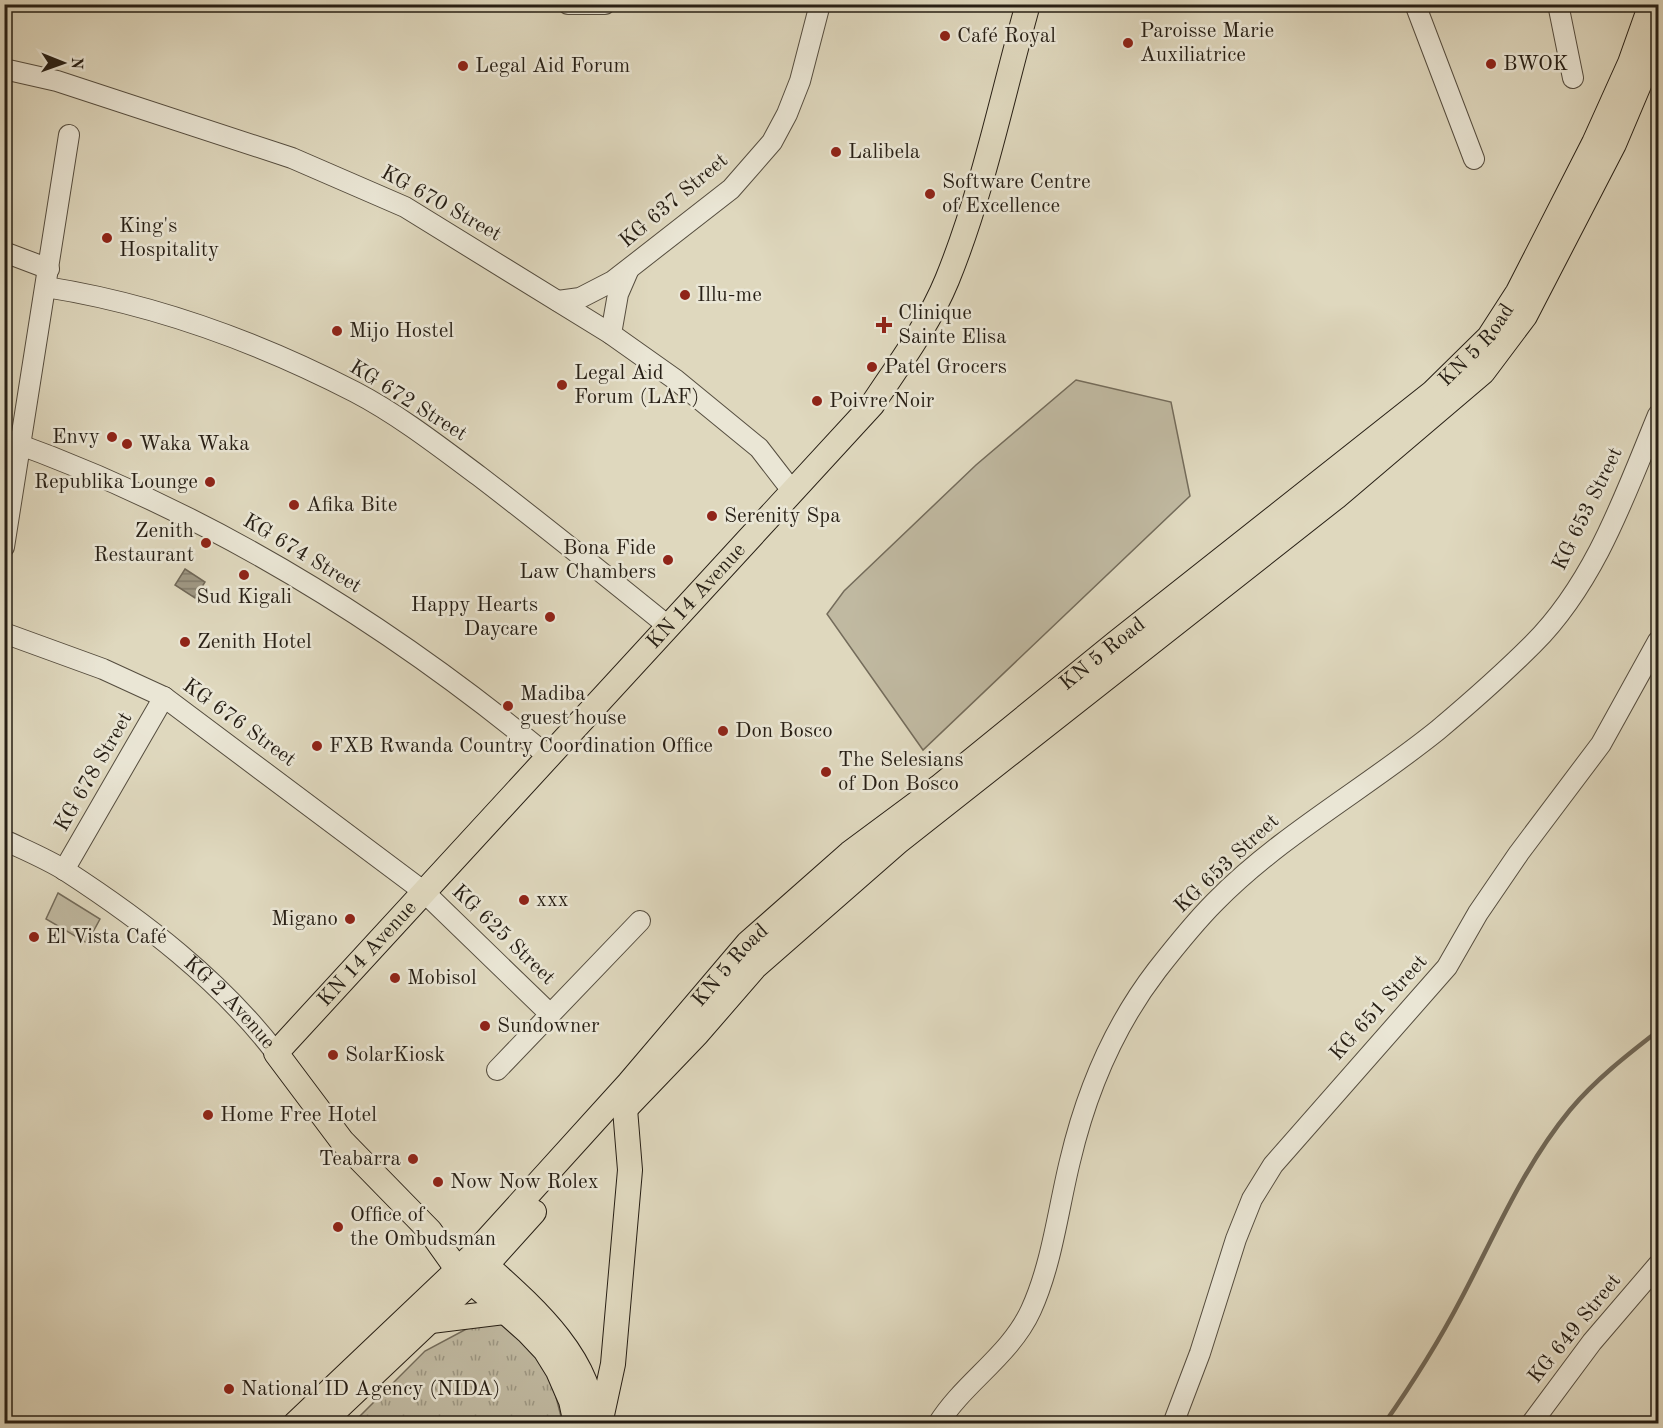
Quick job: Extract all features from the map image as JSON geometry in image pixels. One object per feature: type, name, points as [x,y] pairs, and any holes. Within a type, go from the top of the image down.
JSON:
[{"type":"main road","name":"KN 14 Avenue","points":[[276,1053],[312,1017],[423,891],[872,405],[916,340],[933,310],[963,237],[1028,4]]},
{"type":"main road","name":"KN 5 Road","points":[[472,1268],[748,943],[850,853],[939,787],[1117,642],[1432,393],[1477,350],[1501,320],[1560,212],[1630,63],[1651,4]]},
{"type":"main road","name":"KN 5 Road","points":[[472,1268],[697,1034],[755,967],[899,841],[1336,497],[1483,372],[1526,316],[1614,144],[1659,40]]},
{"type":"main road","name":"KG 2 Avenue","points":[[276,1053],[342,1141],[430,1231],[472,1268]]},
{"type":"main road","points":[[600,1424],[613,1364],[629,1182],[625,1109]]},
{"type":"main road","points":[[472,1268],[504,1312],[545,1350],[558,1371],[571,1401],[576,1424]]},
{"type":"main road","points":[[296,1424],[431,1321],[472,1268]]},
{"type":"main road","points":[[321,1424],[335,1396],[472,1268]]},
{"type":"main road","points":[[472,1268],[553,1331],[567,1351],[590,1395],[594,1424]]},
{"type":"main road","points":[[431,1321],[504,1312]]},
{"type":"street","points":[[568,4],[605,4]]},
{"type":"street","name":"KG 637 Street","points":[[558,301],[580,298],[595,292],[628,271],[732,189],[772,142],[800,81],[820,4]]},
{"type":"street","points":[[1415,4],[1474,159]]},
{"type":"street","points":[[1558,4],[1574,78]]},
{"type":"street","name":"KG 670 Street","points":[[4,69],[57,81],[292,158],[405,207],[611,334],[676,380],[746,435],[793,492]]},
{"type":"street","points":[[4,547],[13,442],[47,278],[69,135]]},
{"type":"street","name":"KG 672 Street","points":[[4,252],[47,278],[218,331],[356,393],[436,444],[547,527],[668,626]]},
{"type":"street","name":"KG 637 Street","points":[[611,334],[618,294],[628,271]]},
{"type":"street","name":"KG 653 Street","points":[[938,1424],[1006,1348],[1032,1308],[1053,1240],[1070,1159],[1087,1101],[1128,1011],[1155,972],[1214,902],[1246,873],[1293,834],[1438,730],[1534,643],[1568,602],[1598,554],[1659,415]]},
{"type":"street","name":"KG 674 Street","points":[[13,442],[183,513],[244,547],[401,642],[476,696],[548,756]]},
{"type":"street","name":"KG 676 Street","points":[[4,633],[103,669],[164,697],[423,891]]},
{"type":"street","name":"KG 651 Street","points":[[1173,1424],[1200,1353],[1236,1239],[1252,1198],[1273,1165],[1363,1060],[1425,995],[1447,967],[1478,913],[1601,744],[1659,641]]},
{"type":"street","name":"KG 678 Street","points":[[64,870],[164,697]]},
{"type":"street","name":"KG 2 Avenue","points":[[4,840],[64,870],[145,928],[210,981],[252,1022],[276,1053]]},
{"type":"street","name":"KG 625 Street","points":[[423,891],[549,1013]]},
{"type":"street","points":[[497,1070],[549,1013],[640,921]]},
{"type":"street","name":"KG 649 Street","points":[[1530,1424],[1593,1342],[1659,1265]]},
{"type":"green space","points":[[1076,380],[1171,402],[1190,496],[923,750],[827,614],[844,591],[976,465]]},
{"type":"green space","points":[[58,893],[100,919],[87,943],[46,919]]},
{"type":"green space","points":[[503,1321],[549,1370],[563,1424],[352,1424],[425,1351],[472,1326]]},
{"type":"shaded area","points":[[185,569],[205,582],[195,598],[175,585]]},
{"type":"waterway","points":[[1384,1424],[1443,1331],[1524,1178],[1553,1132],[1590,1088],[1658,1031]]},
{"type":"place","name":"Café Royal","points":[[945,36]]},
{"type":"place","name":"Paroisse Marie Auxiliatrice","points":[[1128,43]]},
{"type":"place","name":"BWOK","points":[[1491,64]]},
{"type":"place","name":"Legal Aid Forum","points":[[463,66]]},
{"type":"place","name":"Lalibela","points":[[836,152]]},
{"type":"place","name":"Software Centre of Excellence","points":[[930,194]]},
{"type":"place","name":"King's Hospitality","points":[[107,238]]},
{"type":"place","name":"Illu-me","points":[[685,295]]},
{"type":"place","name":"Clinique Sainte Elisa","points":[[884,325]]},
{"type":"place","name":"Mijo Hostel","points":[[337,331]]},
{"type":"place","name":"Patel Grocers","points":[[872,367]]},
{"type":"place","name":"Legal Aid Forum (LAF)","points":[[562,385]]},
{"type":"place","name":"Poivre Noir","points":[[817,401]]},
{"type":"place","name":"Envy","points":[[112,437]]},
{"type":"place","name":"Waka Waka","points":[[127,444]]},
{"type":"place","name":"Republika Lounge","points":[[210,482]]},
{"type":"place","name":"Afika Bite","points":[[294,505]]},
{"type":"place","name":"Serenity Spa","points":[[712,516]]},
{"type":"place","name":"Zenith Restaurant","points":[[206,543]]},
{"type":"place","name":"Bona Fide Law Chambers","points":[[668,560]]},
{"type":"place","name":"Sud Kigali","points":[[244,575]]},
{"type":"place","name":"Happy Hearts Daycare","points":[[550,617]]},
{"type":"place","name":"Zenith Hotel","points":[[185,642]]},
{"type":"place","name":"Madiba guest house","points":[[508,706]]},
{"type":"place","name":"Don Bosco","points":[[723,731]]},
{"type":"place","name":"FXB Rwanda Country Coordination Office","points":[[317,746]]},
{"type":"place","name":"The Selesians of Don Bosco","points":[[826,772]]},
{"type":"place","name":"xxx","points":[[524,900]]},
{"type":"place","name":"Migano","points":[[350,919]]},
{"type":"place","name":"El Vista Café","points":[[34,937]]},
{"type":"place","name":"Mobisol","points":[[395,978]]},
{"type":"place","name":"Sundowner","points":[[485,1026]]},
{"type":"place","name":"SolarKiosk","points":[[333,1055]]},
{"type":"place","name":"Home Free Hotel","points":[[208,1115]]},
{"type":"place","name":"Teabarra","points":[[413,1159]]},
{"type":"place","name":"Now Now Rolex","points":[[438,1182]]},
{"type":"place","name":"Office of the Ombudsman","points":[[338,1227]]},
{"type":"place","name":"National ID Agency (NIDA)","points":[[229,1389]]}]
